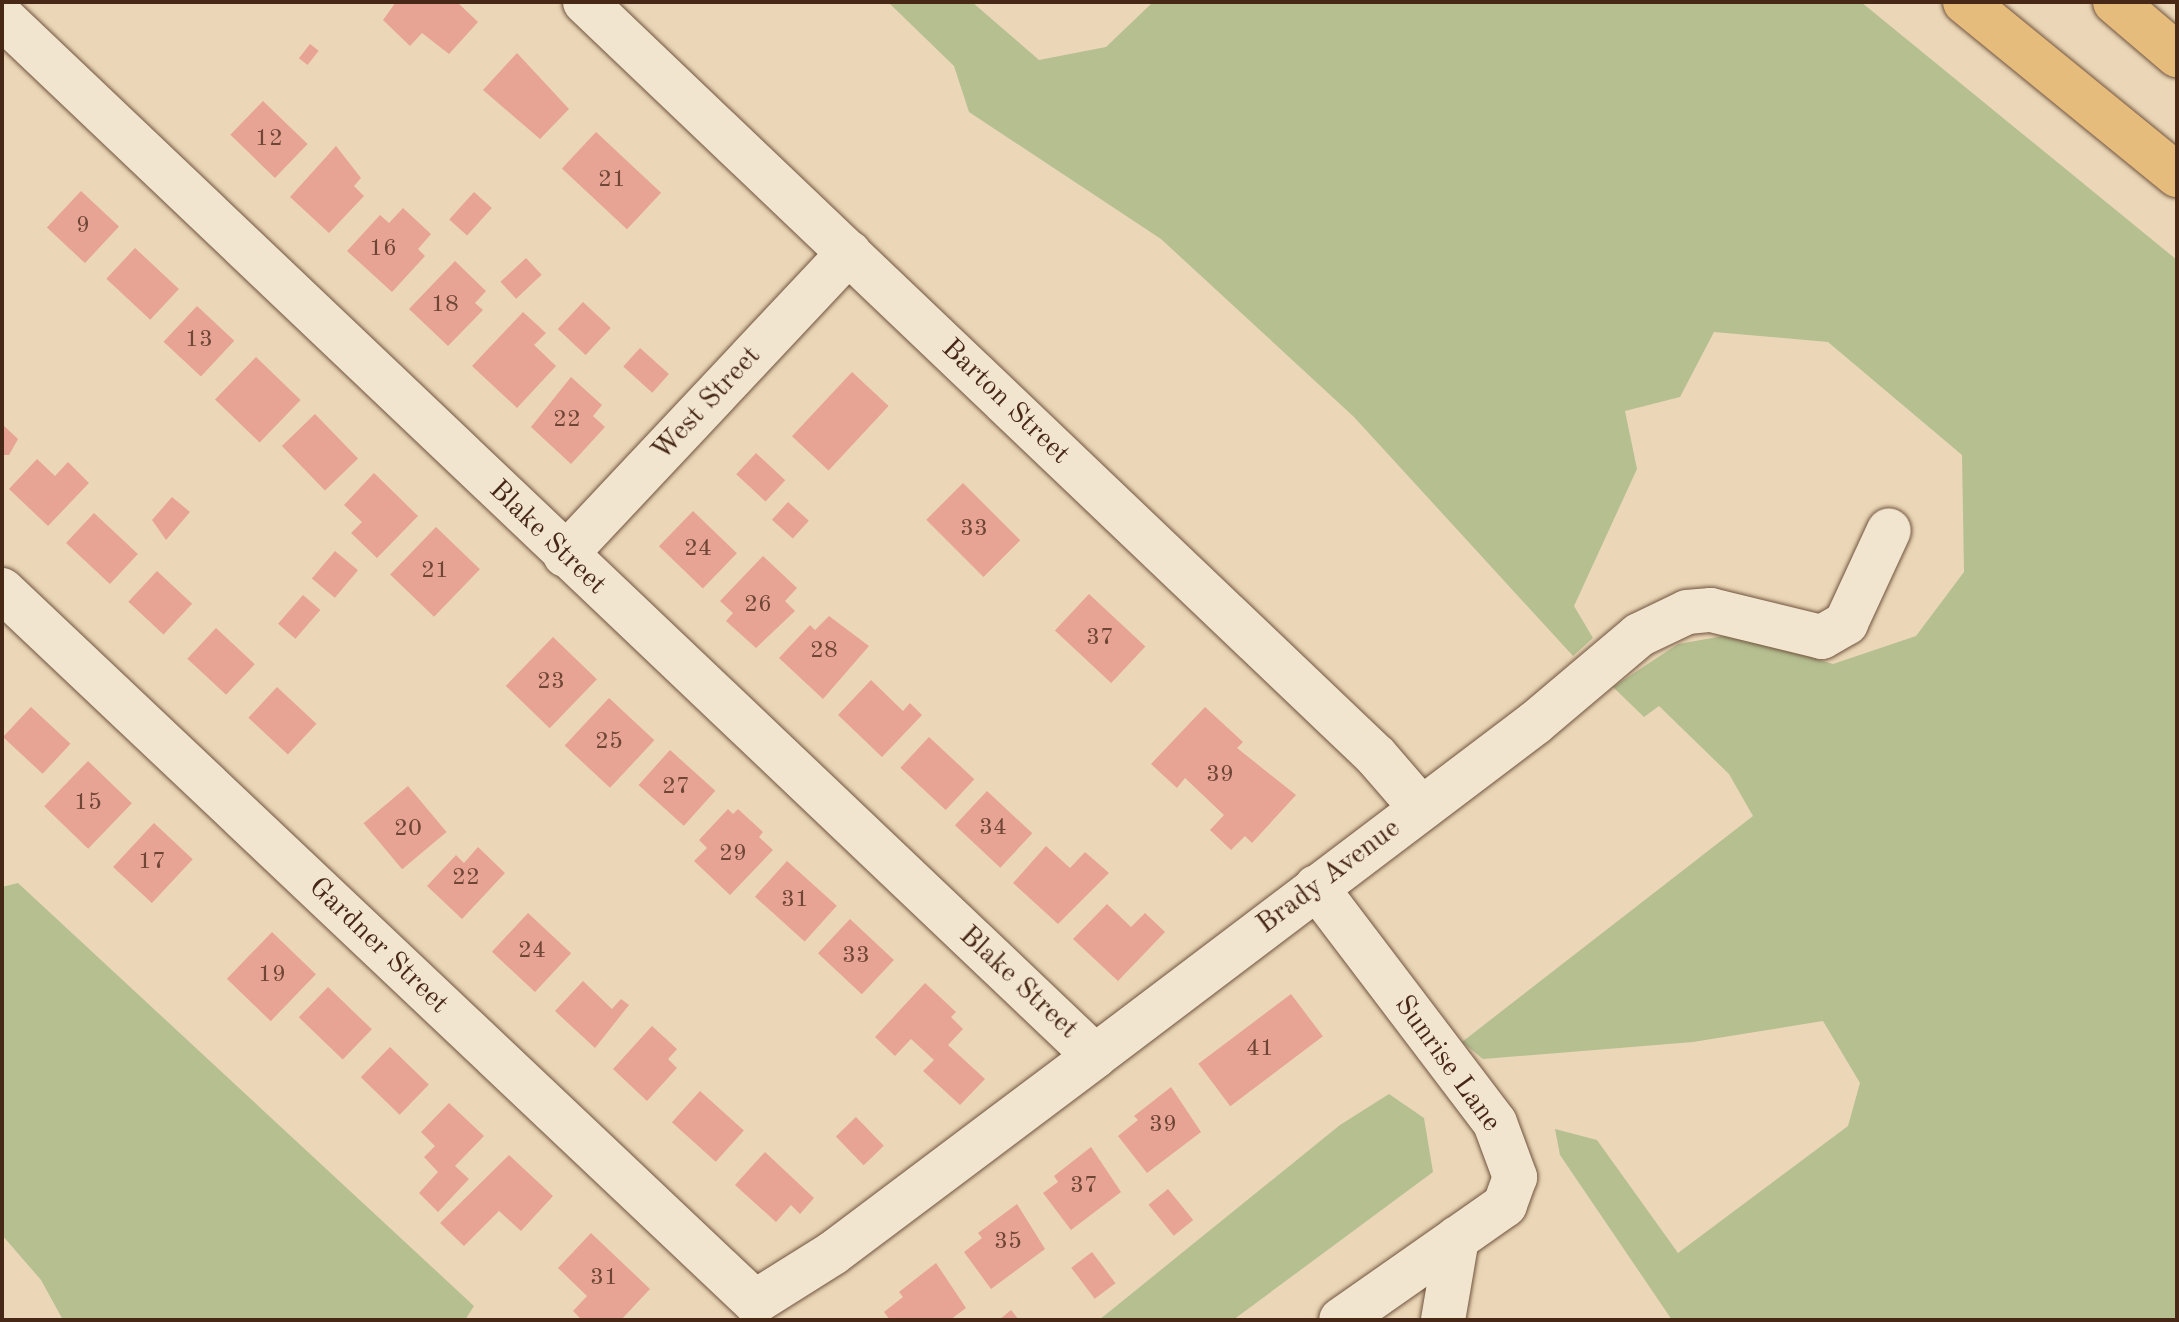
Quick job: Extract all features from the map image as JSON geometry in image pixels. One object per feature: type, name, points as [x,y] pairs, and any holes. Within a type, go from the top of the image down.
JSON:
[{"type":"highway","points":[[1965,2],[2177,175]]},
{"type":"highway","points":[[2115,2],[2177,55]]},
{"type":"street","name":"Barton Street","points":[[585,2],[1376,756],[1420,807]]},
{"type":"street","name":"Blake Street","points":[[2,17],[1095,1056]]},
{"type":"street","name":"West Street","points":[[565,555],[849,253]]},
{"type":"street","name":"Brady Avenue","points":[[755,1302],[833,1253],[1095,1056],[1420,807],[1535,723],[1639,635],[1687,612],[1711,610],[1822,637],[1846,623],[1889,530]]},
{"type":"street","name":"Gardner Street","points":[[2,590],[755,1302]]},
{"type":"street","name":"Sunrise Lane","points":[[1316,887],[1495,1123],[1515,1177],[1505,1205],[1341,1320]]},
{"type":"street","points":[[1443,1320],[1457,1238]]},
{"type":"green space","points":[[888,2],[972,2],[1039,60],[1106,47],[1153,2],[1861,2],[2177,260],[2177,1320],[1672,1320],[1560,1155],[1555,1129],[1597,1140],[1678,1253],[1848,1126],[1860,1083],[1823,1021],[1693,1042],[1483,1059],[1462,1042],[1753,816],[1729,774],[1659,706],[1644,717],[1613,687],[1678,644],[1735,634],[1833,664],[1916,636],[1964,572],[1962,455],[1828,342],[1714,332],[1680,397],[1625,411],[1637,469],[1574,606],[1593,638],[1573,656],[1354,417],[1161,239],[969,112],[954,66]]},
{"type":"green space","points":[[18,883],[474,1306],[465,1320],[63,1320],[41,1280],[2,1235],[2,887]]},
{"type":"green space","points":[[1389,1094],[1424,1118],[1433,1172],[1233,1320],[1099,1320],[1340,1125]]},
{"type":"building","points":[[396,2],[457,2],[478,22],[449,54],[422,33],[410,46],[383,20]]},
{"type":"building","points":[[310,44],[319,51],[308,65],[299,58]]},
{"type":"building","points":[[517,53],[569,109],[540,139],[483,90]]},
{"type":"building","points":[[263,101],[308,144],[275,178],[230,135]]},
{"type":"building","points":[[596,132],[661,193],[627,229],[562,169]]},
{"type":"building","points":[[336,146],[361,178],[354,186],[364,196],[329,233],[290,197]]},
{"type":"building","points":[[81,191],[119,226],[85,263],[47,228]]},
{"type":"building","points":[[474,192],[492,208],[467,236],[449,219]]},
{"type":"building","points":[[403,208],[431,234],[418,249],[425,256],[392,292],[347,251],[380,215],[389,223]]},
{"type":"building","points":[[135,248],[179,289],[150,320],[106,279]]},
{"type":"building","points":[[526,258],[542,275],[516,299],[500,282]]},
{"type":"building","points":[[455,261],[486,291],[475,303],[483,310],[448,346],[409,309]]},
{"type":"building","points":[[583,302],[611,328],[586,355],[558,329]]},
{"type":"building","points":[[197,306],[234,341],[201,377],[164,342]]},
{"type":"building","points":[[523,312],[546,333],[534,345],[556,366],[517,408],[472,366]]},
{"type":"building","points":[[640,348],[669,374],[652,393],[623,367]]},
{"type":"building","points":[[256,357],[301,400],[260,443],[215,399]]},
{"type":"building","points":[[852,372],[889,406],[829,470],[792,436]]},
{"type":"building","points":[[571,377],[602,405],[593,416],[605,427],[571,464],[531,427]]},
{"type":"building","points":[[315,414],[358,459],[325,491],[282,446]]},
{"type":"building","points":[[2,424],[18,439],[9,455],[2,455]]},
{"type":"building","points":[[756,453],[785,480],[765,501],[736,474]]},
{"type":"building","points":[[37,459],[55,476],[68,462],[89,483],[48,526],[9,489]]},
{"type":"building","points":[[374,473],[418,516],[377,558],[351,533],[362,522],[344,505]]},
{"type":"building","points":[[963,483],[1020,540],[984,577],[926,520]]},
{"type":"building","points":[[172,497],[190,512],[166,540],[152,520]]},
{"type":"building","points":[[788,502],[809,521],[793,539],[772,520]]},
{"type":"building","points":[[693,511],[737,553],[703,589],[659,546]]},
{"type":"building","points":[[94,513],[138,554],[110,584],[66,543]]},
{"type":"building","points":[[436,527],[480,569],[434,617],[390,574]]},
{"type":"building","points":[[335,551],[358,570],[335,598],[312,579]]},
{"type":"building","points":[[763,556],[797,588],[785,601],[795,611],[756,648],[726,621],[733,613],[720,601]]},
{"type":"building","points":[[157,571],[192,604],[163,634],[128,602]]},
{"type":"building","points":[[1089,594],[1145,647],[1111,683],[1055,631]]},
{"type":"building","points":[[303,595],[320,610],[295,639],[278,624]]},
{"type":"building","points":[[829,616],[869,646],[823,699],[779,658],[810,625],[815,630]]},
{"type":"building","points":[[216,628],[255,664],[226,695],[187,659]]},
{"type":"building","points":[[553,637],[597,679],[550,728],[506,686]]},
{"type":"building","points":[[871,680],[903,711],[910,703],[922,715],[882,757],[838,715]]},
{"type":"building","points":[[277,687],[316,724],[288,755],[248,718]]},
{"type":"building","points":[[609,698],[654,740],[610,788],[565,746]]},
{"type":"building","points":[[31,707],[70,744],[43,774],[3,737]]},
{"type":"building","points":[[1205,707],[1243,742],[1237,748],[1296,795],[1252,843],[1245,836],[1231,850],[1210,830],[1224,815],[1185,778],[1177,788],[1151,764]]},
{"type":"building","points":[[929,737],[974,779],[946,810],[900,768]]},
{"type":"building","points":[[670,750],[715,791],[684,826],[639,785]]},
{"type":"building","points":[[88,761],[132,803],[88,849],[44,806]]},
{"type":"building","points":[[408,786],[447,832],[402,869],[364,823]]},
{"type":"building","points":[[987,791],[1032,833],[1000,868],[955,825]]},
{"type":"building","points":[[728,809],[733,814],[738,809],[763,832],[759,837],[773,850],[730,895],[694,861],[707,848],[699,840]]},
{"type":"building","points":[[154,823],[193,859],[152,903],[113,867]]},
{"type":"building","points":[[1046,846],[1070,868],[1085,852],[1109,873],[1058,924],[1013,883]]},
{"type":"building","points":[[478,847],[505,873],[462,919],[427,886],[456,855],[464,863]]},
{"type":"building","points":[[787,861],[837,906],[805,942],[755,897]]},
{"type":"building","points":[[1107,904],[1131,927],[1145,913],[1165,932],[1118,981],[1073,939]]},
{"type":"building","points":[[528,913],[571,953],[535,992],[492,952]]},
{"type":"building","points":[[850,919],[894,960],[862,994],[818,953]]},
{"type":"building","points":[[272,932],[316,974],[271,1021],[227,979]]},
{"type":"building","points":[[583,981],[612,1009],[621,999],[629,1005],[595,1048],[555,1011]]},
{"type":"building","points":[[925,983],[956,1012],[951,1017],[963,1029],[948,1045],[985,1079],[960,1105],[923,1071],[934,1060],[911,1039],[895,1056],[875,1037]]},
{"type":"building","points":[[328,987],[372,1029],[343,1060],[299,1017]]},
{"type":"building","points":[[1291,994],[1323,1036],[1230,1106],[1198,1064]]},
{"type":"building","points":[[652,1026],[677,1049],[668,1059],[677,1068],[647,1101],[613,1069]]},
{"type":"building","points":[[390,1047],[429,1085],[400,1115],[361,1077]]},
{"type":"building","points":[[1171,1087],[1201,1132],[1147,1173],[1118,1136],[1138,1120],[1134,1116]]},
{"type":"building","points":[[700,1091],[744,1130],[716,1162],[672,1122]]},
{"type":"building","points":[[449,1103],[484,1136],[455,1166],[469,1179],[438,1212],[419,1193],[438,1172],[424,1157],[435,1146],[421,1132]]},
{"type":"building","points":[[856,1117],[884,1146],[864,1165],[836,1136]]},
{"type":"building","points":[[1091,1147],[1121,1192],[1071,1230],[1043,1193],[1058,1182],[1054,1176]]},
{"type":"building","points":[[765,1152],[814,1198],[800,1214],[791,1205],[776,1222],[735,1185]]},
{"type":"building","points":[[509,1155],[553,1196],[521,1231],[499,1211],[464,1246],[440,1223]]},
{"type":"building","points":[[1168,1189],[1193,1220],[1174,1236],[1149,1205]]},
{"type":"building","points":[[1017,1204],[1045,1249],[991,1289],[964,1252],[982,1238],[978,1233]]},
{"type":"building","points":[[591,1233],[650,1289],[621,1320],[582,1320],[573,1311],[587,1296],[558,1268]]},
{"type":"building","points":[[1092,1252],[1115,1283],[1095,1299],[1071,1268]]},
{"type":"building","points":[[936,1263],[966,1308],[950,1320],[890,1320],[884,1312],[903,1297],[899,1292]]},
{"type":"building","points":[[1011,1310],[1019,1320],[999,1320]]}]
